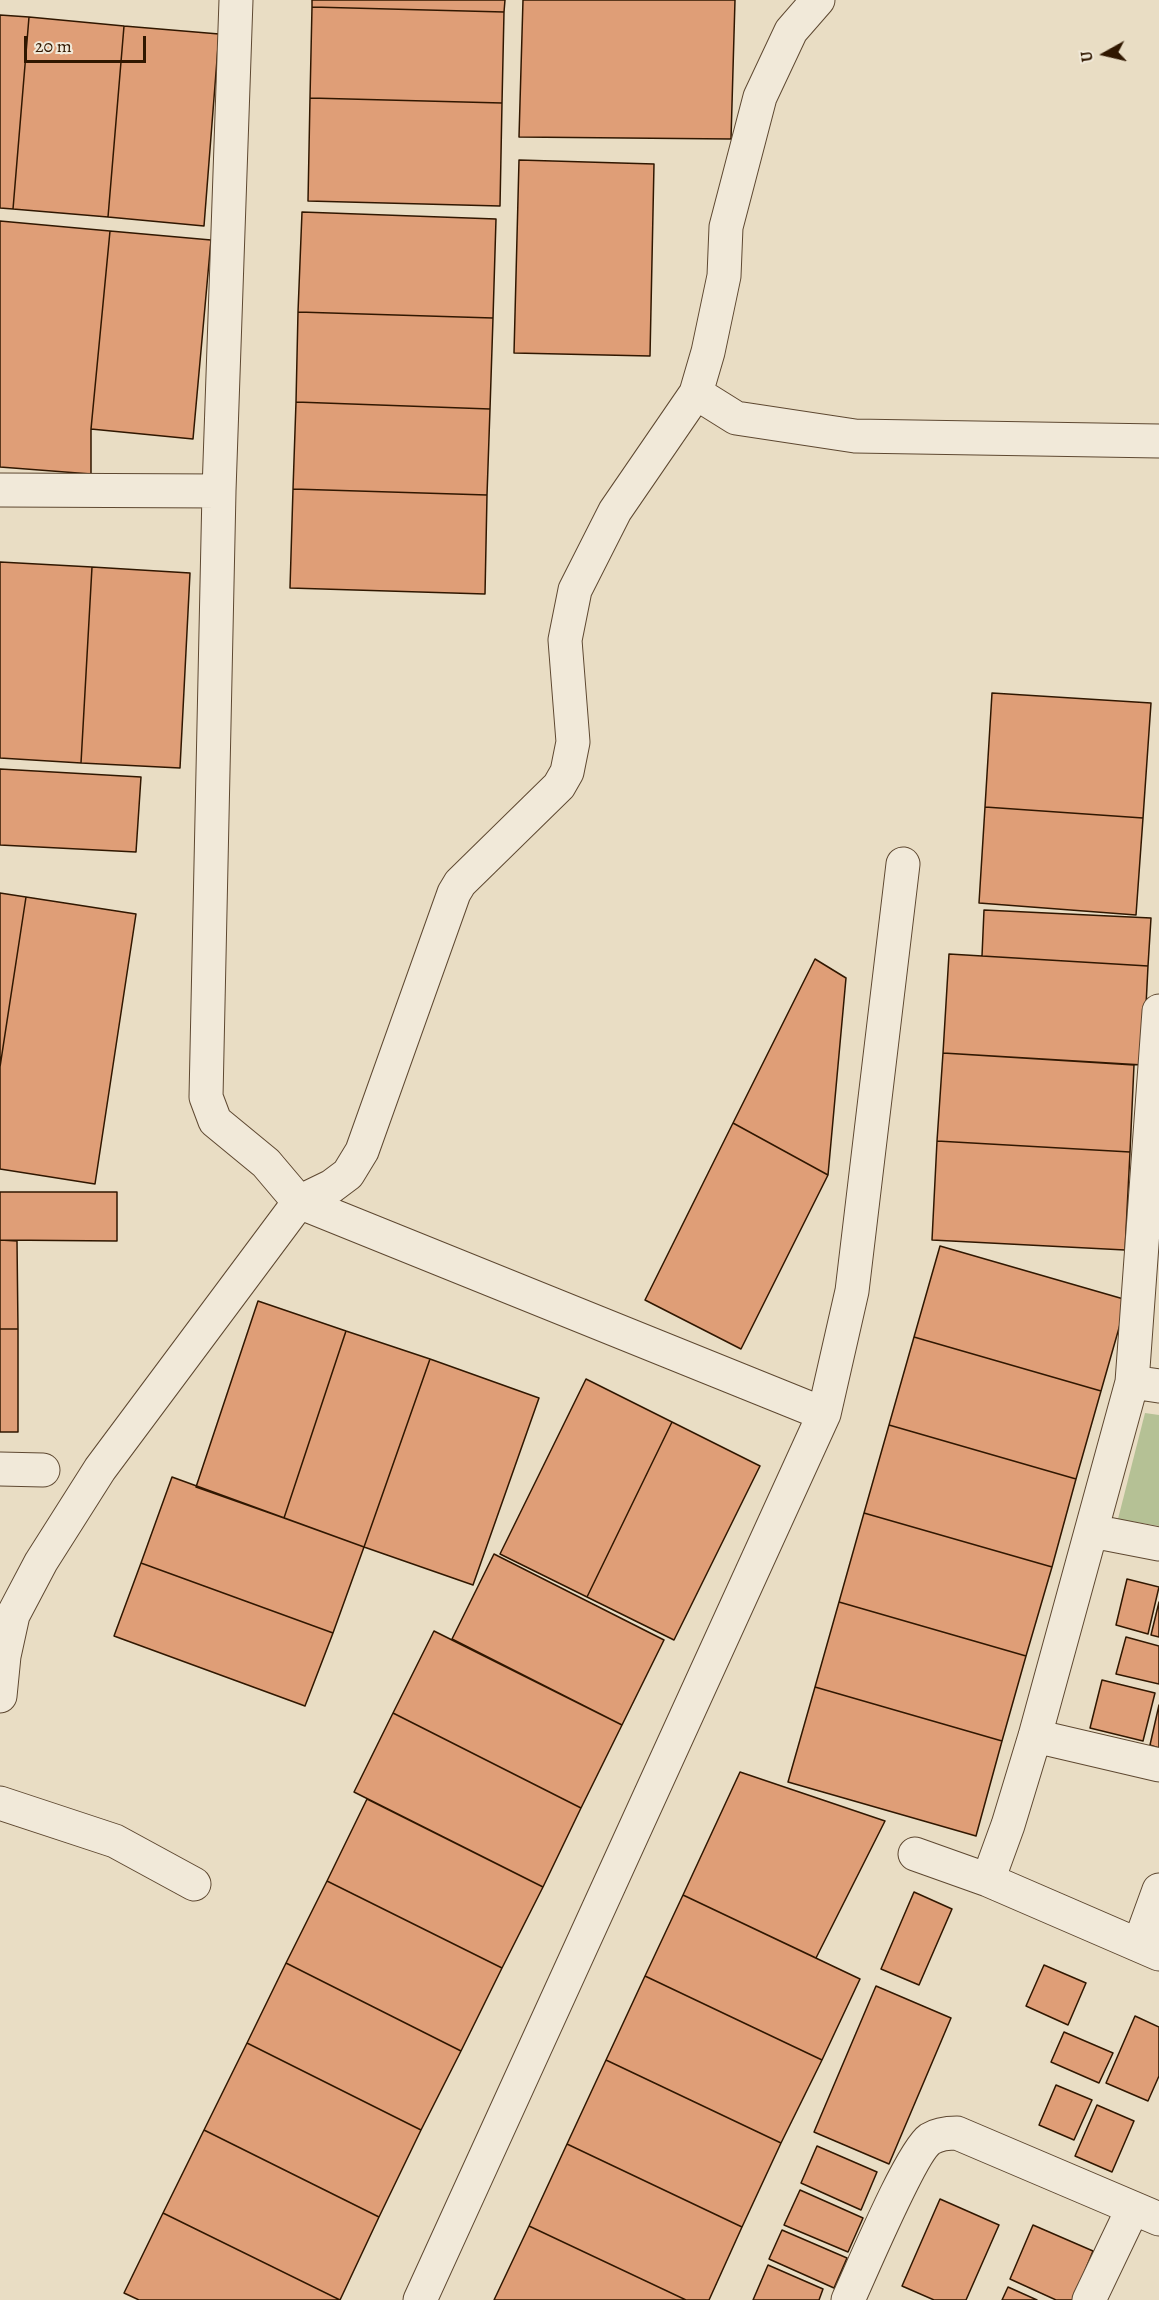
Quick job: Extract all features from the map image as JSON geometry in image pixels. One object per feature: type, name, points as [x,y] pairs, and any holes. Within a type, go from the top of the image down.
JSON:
[{"type":"street","points":[[236,0],[219,490],[206,1097],[215,1121],[266,1163],[299,1202],[824,1414]]},
{"type":"street","points":[[0,1696],[4,1656],[13,1615],[41,1562],[100,1469],[299,1202],[332,1186],[348,1174],[362,1151],[454,893],[460,883],[559,786],[567,772],[573,742],[565,640],[575,590],[615,511],[696,393],[708,352],[724,276],[726,227],[760,97],[791,31],[818,0]]},
{"type":"street","points":[[696,393],[736,418],[855,436],[1159,441]]},
{"type":"street","points":[[0,490],[219,490]]},
{"type":"street","points":[[420,2300],[824,1414],[852,1291],[903,864]]},
{"type":"street","points":[[988,1880],[1008,1825],[1035,1736],[1092,1531],[1145,1384],[1159,1011]]},
{"type":"street","points":[[0,1469],[44,1470]]},
{"type":"street","points":[[1092,1531],[1159,1544]]},
{"type":"street","points":[[1035,1736],[1159,1765]]},
{"type":"street","points":[[0,1803],[115,1841],[194,1884]]},
{"type":"street","points":[[915,1854],[988,1880],[1149,1950],[1159,1890]]},
{"type":"street","points":[[848,2300],[913,2161],[929,2139],[957,2133],[1146,2213],[1089,2300]]},
{"type":"green space","points":[[1145,1413],[1159,1415],[1159,1526],[1118,1519]]},
{"type":"building","points":[[312,0],[505,0],[504,12],[312,7]]},
{"type":"building","points":[[523,0],[735,0],[731,139],[519,137]]},
{"type":"building","points":[[312,7],[504,12],[502,103],[310,98]]},
{"type":"building","points":[[0,15],[29,17],[13,209],[0,208]]},
{"type":"building","points":[[29,17],[124,26],[108,217],[13,209]]},
{"type":"building","points":[[124,26],[219,34],[204,226],[108,217]]},
{"type":"building","points":[[310,98],[502,103],[500,206],[308,201]]},
{"type":"building","points":[[519,160],[654,164],[650,356],[514,353]]},
{"type":"building","points":[[302,212],[496,219],[493,318],[298,312]]},
{"type":"building","points":[[0,221],[110,231],[91,429],[91,474],[0,467]]},
{"type":"building","points":[[110,231],[211,240],[193,439],[91,429]]},
{"type":"building","points":[[298,312],[493,318],[490,409],[296,402]]},
{"type":"building","points":[[296,402],[490,409],[487,495],[293,489]]},
{"type":"building","points":[[293,489],[487,495],[485,594],[290,588]]},
{"type":"building","points":[[0,562],[92,567],[81,763],[0,758]]},
{"type":"building","points":[[92,567],[190,573],[180,768],[81,763]]},
{"type":"building","points":[[992,693],[1151,703],[1143,818],[985,807]]},
{"type":"building","points":[[0,769],[141,777],[136,852],[0,845]]},
{"type":"building","points":[[985,807],[1143,818],[1136,915],[979,903]]},
{"type":"building","points":[[0,893],[26,897],[0,1067]]},
{"type":"building","points":[[26,897],[136,914],[95,1184],[0,1169],[0,1067]]},
{"type":"building","points":[[984,910],[1151,918],[1148,966],[982,956]]},
{"type":"building","points":[[949,954],[1148,966],[1143,1065],[943,1053]]},
{"type":"building","points":[[815,959],[846,978],[828,1175],[733,1123]]},
{"type":"building","points":[[943,1053],[1134,1065],[1130,1152],[937,1141]]},
{"type":"building","points":[[733,1123],[828,1175],[741,1349],[645,1300]]},
{"type":"building","points":[[937,1141],[1130,1152],[1125,1250],[932,1240]]},
{"type":"building","points":[[0,1192],[117,1192],[117,1241],[0,1240]]},
{"type":"building","points":[[0,1240],[17,1241],[18,1329],[0,1329]]},
{"type":"building","points":[[940,1246],[1127,1300],[1101,1391],[914,1337]]},
{"type":"building","points":[[258,1301],[346,1331],[284,1518],[196,1487]]},
{"type":"building","points":[[0,1329],[18,1329],[18,1432],[0,1432]]},
{"type":"building","points":[[346,1331],[430,1359],[364,1547],[284,1518]]},
{"type":"building","points":[[914,1337],[1101,1391],[1076,1479],[889,1425]]},
{"type":"building","points":[[430,1359],[539,1398],[473,1585],[364,1547]]},
{"type":"building","points":[[586,1379],[672,1422],[587,1597],[500,1554]]},
{"type":"building","points":[[672,1422],[760,1466],[674,1640],[587,1597]]},
{"type":"building","points":[[889,1425],[1076,1479],[1052,1567],[864,1513]]},
{"type":"building","points":[[172,1477],[364,1547],[333,1633],[141,1563]]},
{"type":"building","points":[[864,1513],[1052,1567],[1026,1656],[839,1602]]},
{"type":"building","points":[[494,1554],[664,1640],[622,1725],[452,1639]]},
{"type":"building","points":[[141,1563],[333,1633],[305,1706],[114,1636]]},
{"type":"building","points":[[1127,1579],[1159,1587],[1148,1634],[1116,1625]]},
{"type":"building","points":[[839,1602],[1026,1656],[1002,1741],[815,1687]]},
{"type":"building","points":[[1159,1602],[1159,1637],[1151,1635]]},
{"type":"building","points":[[434,1631],[622,1725],[581,1808],[393,1713]]},
{"type":"building","points":[[1126,1637],[1159,1646],[1159,1684],[1116,1674]]},
{"type":"building","points":[[1102,1680],[1155,1693],[1143,1741],[1090,1728]]},
{"type":"building","points":[[815,1687],[1002,1741],[976,1836],[788,1782]]},
{"type":"building","points":[[1159,1705],[1159,1748],[1150,1745]]},
{"type":"building","points":[[393,1713],[581,1808],[543,1887],[354,1792]]},
{"type":"building","points":[[740,1772],[885,1821],[816,1958],[683,1895]]},
{"type":"building","points":[[367,1799],[543,1887],[502,1968],[327,1881]]},
{"type":"building","points":[[327,1881],[502,1968],[461,2051],[286,1963]]},
{"type":"building","points":[[914,1892],[952,1909],[919,1985],[881,1969]]},
{"type":"building","points":[[683,1895],[860,1979],[822,2060],[645,1976]]},
{"type":"building","points":[[286,1963],[461,2051],[421,2130],[247,2043]]},
{"type":"building","points":[[1044,1965],[1086,1983],[1068,2025],[1026,2006]]},
{"type":"building","points":[[645,1976],[822,2060],[781,2143],[606,2060]]},
{"type":"building","points":[[876,1986],[951,2018],[889,2164],[814,2132]]},
{"type":"building","points":[[1135,2016],[1159,2027],[1159,2076],[1148,2101],[1106,2083]]},
{"type":"building","points":[[1064,2032],[1113,2053],[1099,2083],[1051,2062]]},
{"type":"building","points":[[247,2043],[421,2130],[379,2217],[204,2130]]},
{"type":"building","points":[[606,2060],[781,2143],[742,2227],[567,2144]]},
{"type":"building","points":[[1056,2085],[1092,2100],[1074,2140],[1039,2125]]},
{"type":"building","points":[[1097,2105],[1134,2121],[1112,2172],[1075,2156]]},
{"type":"building","points":[[204,2130],[379,2217],[340,2300],[163,2213]]},
{"type":"building","points":[[567,2144],[742,2227],[709,2300],[686,2300],[529,2226]]},
{"type":"building","points":[[817,2146],[877,2172],[861,2210],[801,2183]]},
{"type":"building","points":[[800,2190],[863,2218],[848,2252],[784,2225]]},
{"type":"building","points":[[940,2199],[999,2225],[966,2300],[934,2300],[902,2286]]},
{"type":"building","points":[[163,2213],[340,2300],[139,2300],[124,2293]]},
{"type":"building","points":[[1033,2225],[1093,2251],[1073,2300],[1056,2300],[1010,2279]]},
{"type":"building","points":[[529,2226],[686,2300],[494,2300]]},
{"type":"building","points":[[782,2230],[847,2258],[834,2288],[769,2259]]},
{"type":"building","points":[[768,2265],[823,2289],[819,2300],[753,2300]]},
{"type":"building","points":[[1008,2287],[1037,2300],[1002,2300]]}]
